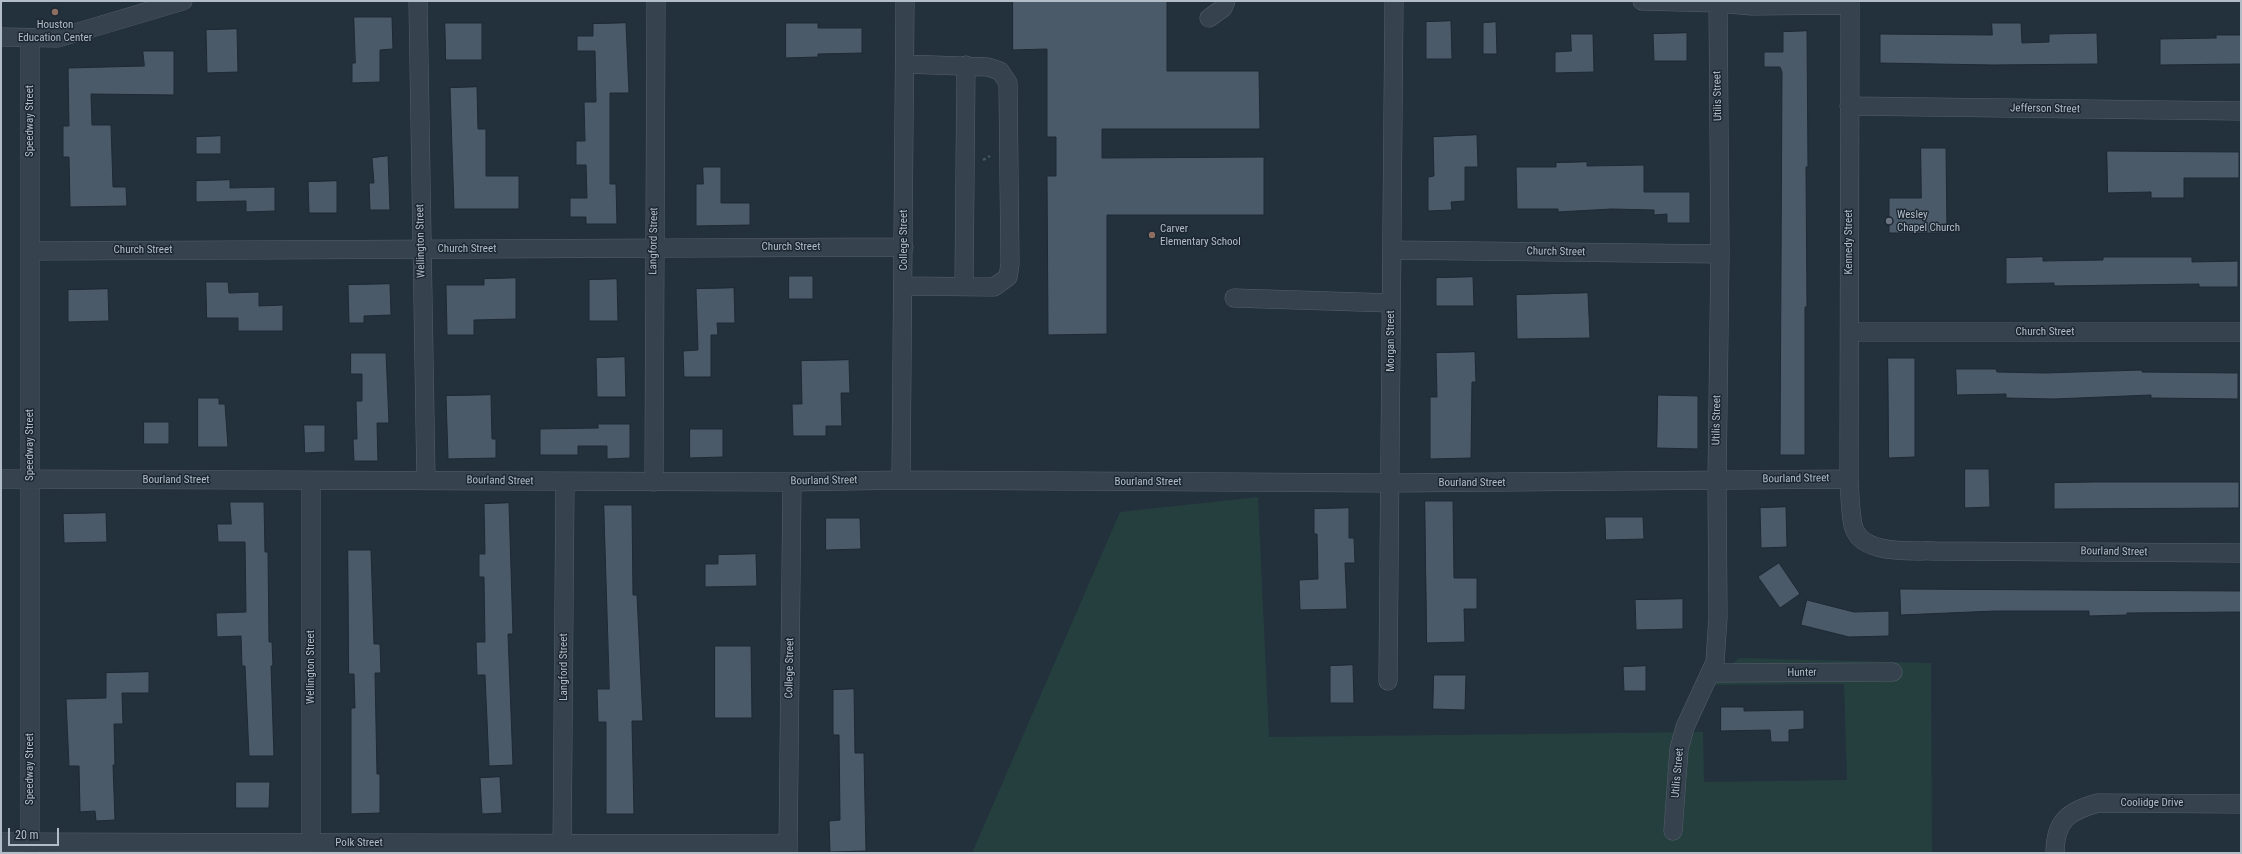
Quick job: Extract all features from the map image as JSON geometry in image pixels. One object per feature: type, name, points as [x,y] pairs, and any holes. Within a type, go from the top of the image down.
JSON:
[{"type":"street","points":[[1,37],[58,38],[182,1]]},
{"type":"street","name":"Wellington Street","points":[[418,1],[426,480]]},
{"type":"street","name":"Langford Street","points":[[654,482],[656,1]]},
{"type":"street","name":"College Street","points":[[901,480],[905,1]]},
{"type":"street","points":[[1209,18],[1224,8],[1226,1]]},
{"type":"street","name":"Morgan Street","points":[[1388,681],[1394,1]]},
{"type":"street","points":[[1642,1],[1718,2],[1752,6],[1850,3]]},
{"type":"street","name":"Utilis Street","points":[[1673,832],[1679,749],[1690,715],[1715,662],[1718,616],[1717,481],[1720,254],[1718,2]]},
{"type":"street","name":"Kennedy Street","points":[[1848,479],[1850,332],[1850,3]]},
{"type":"street","name":"Speedway Street","points":[[30,38],[30,848]]},
{"type":"street","points":[[903,286],[994,287],[1008,277],[1010,264],[1008,83],[1000,71],[988,67],[966,65],[905,64]]},
{"type":"street","points":[[964,286],[966,65]]},
{"type":"street","name":"Jefferson Street","points":[[1849,106],[2241,111]]},
{"type":"street","name":"Church Street","points":[[30,250],[904,247]]},
{"type":"street","name":"Church Street","points":[[1392,250],[1720,254]]},
{"type":"street","points":[[1234,298],[1391,303]]},
{"type":"street","name":"Church Street","points":[[1850,332],[2241,332]]},
{"type":"street","name":"Bourland Street","points":[[1,479],[311,481],[426,480],[565,482],[792,482],[901,480],[1390,483],[1848,479],[1853,526],[1862,541],[1870,546],[1893,550],[1935,552],[2241,553]]},
{"type":"street","name":"Wellington Street","points":[[311,481],[311,848]]},
{"type":"street","name":"Langford Street","points":[[562,848],[565,482]]},
{"type":"street","name":"College Street","points":[[788,849],[792,482]]},
{"type":"street","name":"Hunter","points":[[1711,672],[1893,672]]},
{"type":"street","name":"Coolidge Drive","points":[[2055,853],[2059,826],[2066,817],[2083,807],[2098,803],[2241,804]]},
{"type":"street","name":"Polk Street","points":[[1,842],[30,848],[788,849]]},
{"type":"green space","points":[[1258,497],[1269,737],[1703,732],[1704,782],[1847,780],[1844,684],[1709,685],[1739,658],[1931,663],[1932,853],[972,853],[1120,512]]},
{"type":"building","points":[[1013,1],[1167,1],[1167,71],[1259,71],[1260,129],[1102,129],[1102,158],[1264,157],[1264,215],[1107,215],[1107,334],[1048,335],[1047,176],[1056,176],[1056,137],[1047,137],[1047,49],[1013,50]]},
{"type":"building","points":[[354,17],[392,17],[393,49],[380,50],[380,82],[352,83],[352,63],[355,63]]},
{"type":"building","points":[[1451,21],[1452,59],[1426,59],[1426,22]]},
{"type":"building","points":[[1496,22],[1497,54],[1483,54],[1483,23]]},
{"type":"building","points":[[445,23],[482,23],[482,60],[446,60]]},
{"type":"building","points":[[626,23],[629,93],[610,93],[610,184],[616,184],[617,224],[586,224],[586,217],[570,217],[570,198],[587,198],[586,165],[576,165],[576,141],[585,141],[584,102],[596,102],[595,51],[577,51],[577,36],[593,36],[593,24]]},
{"type":"building","points":[[786,23],[818,23],[818,28],[862,28],[862,53],[818,54],[818,57],[786,58]]},
{"type":"building","points":[[1992,23],[2021,23],[2022,43],[2049,42],[2049,34],[2097,33],[2098,64],[1993,65],[1880,63],[1880,34],[1992,35]]},
{"type":"building","points":[[237,29],[238,72],[207,73],[206,30]]},
{"type":"building","points":[[1807,31],[1808,167],[1806,167],[1807,307],[1805,307],[1805,455],[1780,455],[1782,72],[1780,67],[1764,67],[1764,52],[1783,52],[1783,32]]},
{"type":"building","points":[[1687,33],[1687,61],[1654,61],[1653,34]]},
{"type":"building","points":[[1571,34],[1593,34],[1594,72],[1555,73],[1555,52],[1571,51]]},
{"type":"building","points":[[2216,35],[2241,35],[2241,64],[2160,65],[2160,39],[2216,38]]},
{"type":"building","points":[[143,51],[174,51],[174,95],[91,94],[92,125],[111,125],[113,187],[126,187],[127,206],[70,207],[69,157],[63,157],[63,126],[69,126],[68,68],[144,66]]},
{"type":"building","points":[[477,87],[478,129],[486,129],[486,176],[519,176],[519,209],[454,209],[450,88]]},
{"type":"building","points":[[1477,135],[1478,167],[1465,167],[1465,201],[1451,202],[1452,210],[1428,211],[1428,177],[1434,176],[1433,137]]},
{"type":"building","points":[[221,136],[221,154],[196,154],[196,137]]},
{"type":"building","points":[[1921,148],[1946,148],[1947,233],[1889,233],[1889,198],[1921,198]]},
{"type":"building","points":[[2107,151],[2239,152],[2239,178],[2184,178],[2184,198],[2151,198],[2151,192],[2108,193]]},
{"type":"building","points":[[388,156],[390,210],[370,210],[369,183],[374,183],[372,158]]},
{"type":"building","points":[[1587,162],[1587,166],[1644,165],[1644,192],[1690,192],[1690,223],[1667,223],[1667,214],[1654,215],[1654,210],[1611,209],[1558,212],[1558,209],[1517,209],[1516,167],[1556,167],[1556,163]]},
{"type":"building","points":[[703,167],[721,167],[721,203],[750,203],[750,225],[696,226],[696,184],[703,184]]},
{"type":"building","points":[[230,180],[230,188],[275,187],[275,211],[246,212],[246,201],[196,202],[196,181]]},
{"type":"building","points":[[337,181],[337,213],[309,213],[308,182]]},
{"type":"building","points":[[2043,257],[2043,261],[2103,260],[2103,257],[2192,257],[2192,262],[2238,261],[2238,287],[2199,287],[2199,284],[2054,286],[2054,283],[2006,284],[2006,258]]},
{"type":"building","points":[[789,276],[813,276],[813,299],[789,299]]},
{"type":"building","points":[[1473,277],[1474,306],[1436,306],[1436,278]]},
{"type":"building","points":[[516,278],[516,319],[474,320],[474,335],[447,335],[446,285],[484,285],[484,279]]},
{"type":"building","points":[[617,279],[618,321],[589,321],[589,280]]},
{"type":"building","points":[[206,282],[228,282],[229,293],[259,292],[259,306],[283,305],[283,331],[238,331],[238,318],[207,318]]},
{"type":"building","points":[[390,284],[391,315],[364,316],[364,323],[349,323],[348,285]]},
{"type":"building","points":[[734,288],[735,323],[717,323],[718,335],[711,335],[711,377],[684,377],[683,351],[698,350],[696,289]]},
{"type":"building","points":[[108,289],[109,321],[68,322],[68,290]]},
{"type":"building","points":[[1588,293],[1590,338],[1517,339],[1516,295]]},
{"type":"building","points":[[1475,352],[1476,382],[1472,382],[1471,458],[1430,459],[1430,397],[1437,397],[1436,353]]},
{"type":"building","points":[[351,353],[386,353],[389,423],[377,423],[378,461],[354,461],[353,439],[357,439],[356,401],[362,401],[362,374],[351,374]]},
{"type":"building","points":[[625,357],[626,397],[597,397],[596,358]]},
{"type":"building","points":[[1888,358],[1915,358],[1915,457],[1889,458]]},
{"type":"building","points":[[849,360],[850,393],[841,393],[842,426],[826,426],[826,436],[793,436],[792,404],[802,404],[801,361]]},
{"type":"building","points":[[1956,369],[1996,369],[1997,372],[2045,373],[2142,370],[2142,372],[2238,373],[2238,399],[2151,398],[2151,395],[2054,399],[2006,398],[2006,394],[1957,395]]},
{"type":"building","points":[[491,395],[492,439],[496,439],[496,458],[448,459],[446,396]]},
{"type":"building","points":[[1658,395],[1698,396],[1698,449],[1657,448]]},
{"type":"building","points":[[198,398],[219,398],[219,404],[225,404],[228,447],[198,447]]},
{"type":"building","points":[[144,422],[169,422],[169,444],[144,444]]},
{"type":"building","points":[[598,424],[630,424],[630,458],[607,459],[607,446],[578,446],[578,455],[540,455],[540,429],[598,428]]},
{"type":"building","points":[[304,425],[325,425],[325,452],[305,453]]},
{"type":"building","points":[[690,429],[723,429],[723,457],[690,458]]},
{"type":"building","points":[[1965,469],[1989,469],[1990,507],[1965,508]]},
{"type":"building","points":[[2239,482],[2239,508],[2054,509],[2054,483]]},
{"type":"building","points":[[1425,501],[1453,501],[1454,578],[1477,578],[1477,609],[1464,609],[1465,642],[1427,643]]},
{"type":"building","points":[[230,502],[264,502],[265,552],[268,552],[269,642],[272,642],[273,666],[271,666],[274,756],[249,756],[245,666],[242,666],[241,636],[217,637],[216,613],[246,612],[245,542],[218,542],[217,524],[231,524]]},
{"type":"building","points":[[509,503],[513,634],[508,634],[513,765],[489,766],[485,675],[477,675],[476,642],[485,642],[484,577],[479,577],[479,554],[485,554],[484,504]]},
{"type":"building","points":[[604,505],[632,505],[633,595],[637,595],[643,721],[632,721],[634,814],[606,814],[606,722],[598,722],[597,689],[609,689]]},
{"type":"building","points":[[1786,507],[1787,547],[1761,548],[1760,508]]},
{"type":"building","points":[[1349,508],[1349,538],[1354,538],[1355,563],[1345,563],[1347,609],[1300,610],[1299,580],[1318,579],[1317,534],[1314,534],[1314,509]]},
{"type":"building","points":[[106,513],[107,542],[64,543],[63,514]]},
{"type":"building","points":[[1605,517],[1643,517],[1644,539],[1606,540]]},
{"type":"building","points":[[826,518],[860,518],[861,549],[826,550]]},
{"type":"building","points":[[348,550],[371,550],[374,644],[380,644],[381,673],[375,673],[377,774],[380,774],[380,813],[351,814],[351,708],[355,708],[354,674],[349,674]]},
{"type":"building","points":[[756,554],[757,586],[705,587],[705,564],[718,564],[718,555]]},
{"type":"building","points":[[1779,563],[1800,594],[1780,608],[1758,577]]},
{"type":"building","points":[[1900,589],[2241,591],[2241,612],[2127,613],[2127,615],[2089,616],[2089,611],[1995,611],[1901,615]]},
{"type":"building","points":[[1683,599],[1683,629],[1636,630],[1635,600]]},
{"type":"building","points":[[1807,600],[1854,612],[1889,611],[1889,636],[1849,637],[1801,625]]},
{"type":"building","points":[[715,646],[751,646],[752,718],[715,718]]},
{"type":"building","points":[[1353,665],[1354,703],[1330,703],[1330,666]]},
{"type":"building","points":[[1646,666],[1646,691],[1624,691],[1623,667]]},
{"type":"building","points":[[149,672],[149,693],[122,693],[123,724],[114,724],[115,765],[113,765],[115,820],[96,821],[95,811],[80,812],[79,766],[69,766],[66,699],[106,698],[106,673]]},
{"type":"building","points":[[1434,675],[1466,675],[1465,710],[1433,709]]},
{"type":"building","points":[[854,689],[855,753],[864,753],[866,851],[830,852],[829,821],[840,820],[839,735],[833,735],[833,690]]},
{"type":"building","points":[[1721,707],[1744,707],[1744,711],[1804,710],[1804,729],[1789,730],[1789,742],[1771,742],[1770,730],[1721,731]]},
{"type":"building","points":[[500,777],[502,813],[482,814],[480,778]]},
{"type":"building","points":[[236,782],[270,782],[269,808],[236,808]]},
{"type":"place","name":"Houston Education Center","points":[[55,12]]},
{"type":"place","name":"Wesley Chapel Church","points":[[1889,221]]},
{"type":"place","name":"Carver Elementary School","points":[[1152,235]]}]
